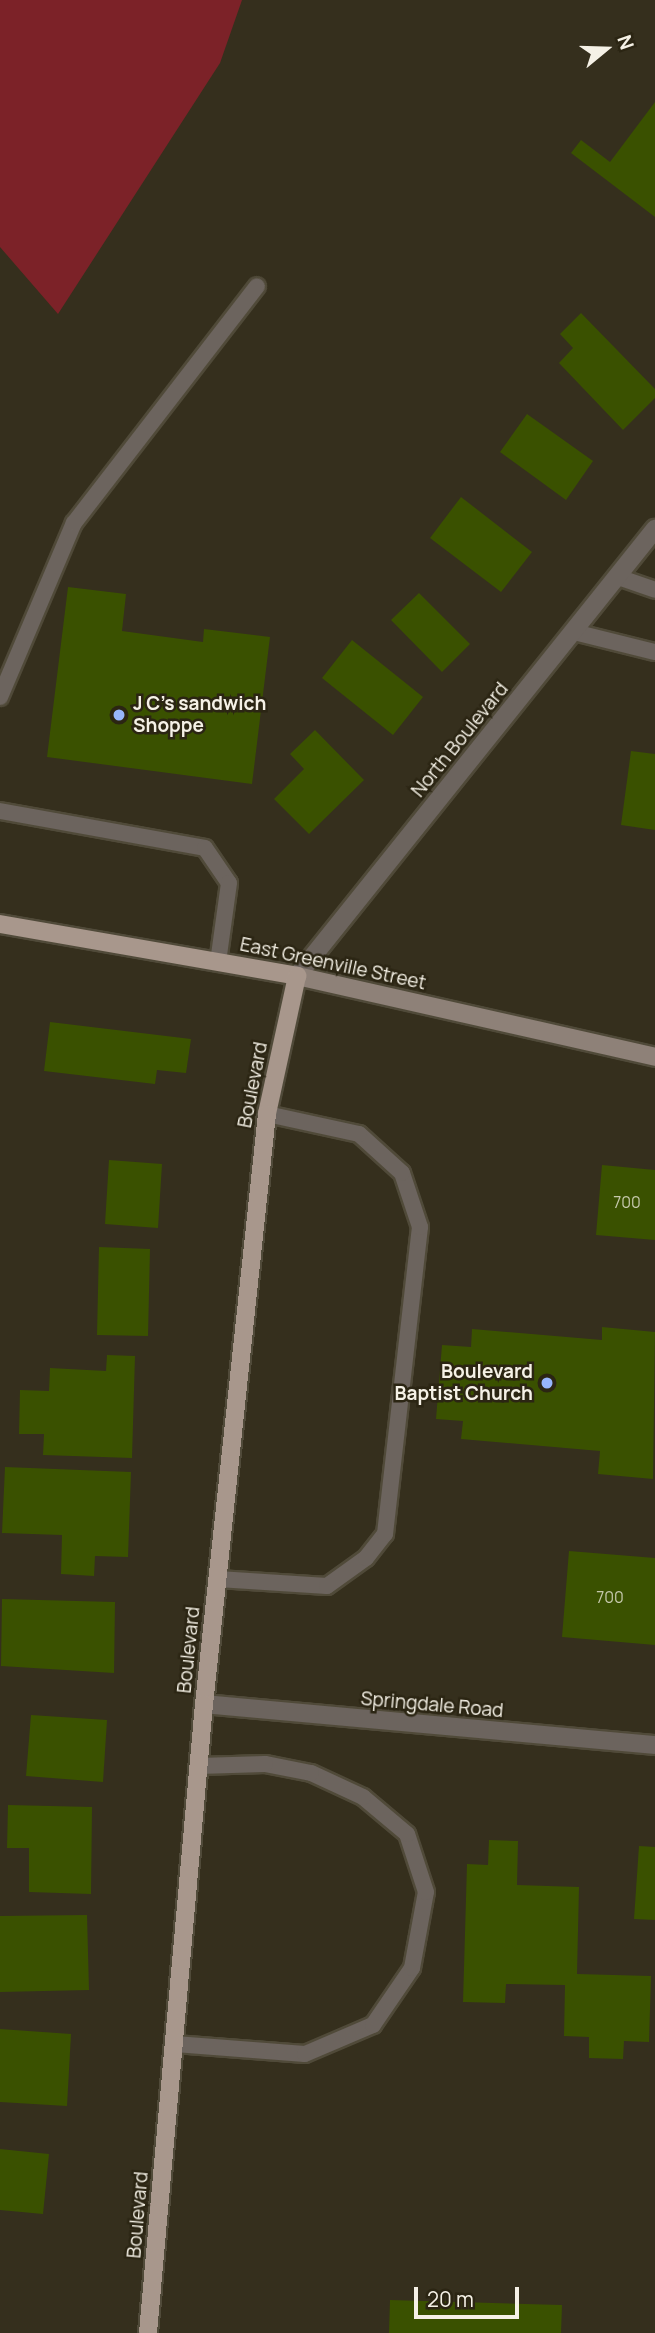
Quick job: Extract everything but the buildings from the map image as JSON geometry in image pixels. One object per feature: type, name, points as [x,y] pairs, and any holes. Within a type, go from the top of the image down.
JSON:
[{"type":"main road","name":"East Greenville Street","points":[[0,925],[298,976],[655,1057]]},
{"type":"main road","name":"Boulevard","points":[[148,2333],[204,1704],[267,1114],[298,976]]},
{"type":"street","name":"North Boulevard","points":[[298,976],[655,529]]},
{"type":"street","name":"Springdale Road","points":[[204,1704],[655,1745]]},
{"type":"lane","points":[[0,697],[74,523],[257,286]]},
{"type":"lane","points":[[618,577],[655,590]]},
{"type":"lane","points":[[574,632],[655,652]]},
{"type":"lane","points":[[0,811],[205,848],[229,883],[218,962]]},
{"type":"lane","points":[[218,1579],[327,1586],[366,1558],[385,1534],[420,1227],[402,1173],[359,1134],[267,1114]]},
{"type":"lane","points":[[174,2044],[305,2054],[373,2025],[412,1968],[426,1892],[407,1834],[363,1797],[312,1773],[265,1764],[199,1766]]},
{"type":"shaded area","points":[[0,0],[242,0],[220,63],[58,314],[0,247]]},
{"type":"place","name":"J C's sandwich Shoppe","points":[[119,715]]},
{"type":"place","name":"Boulevard Baptist Church","points":[[547,1383]]}]
